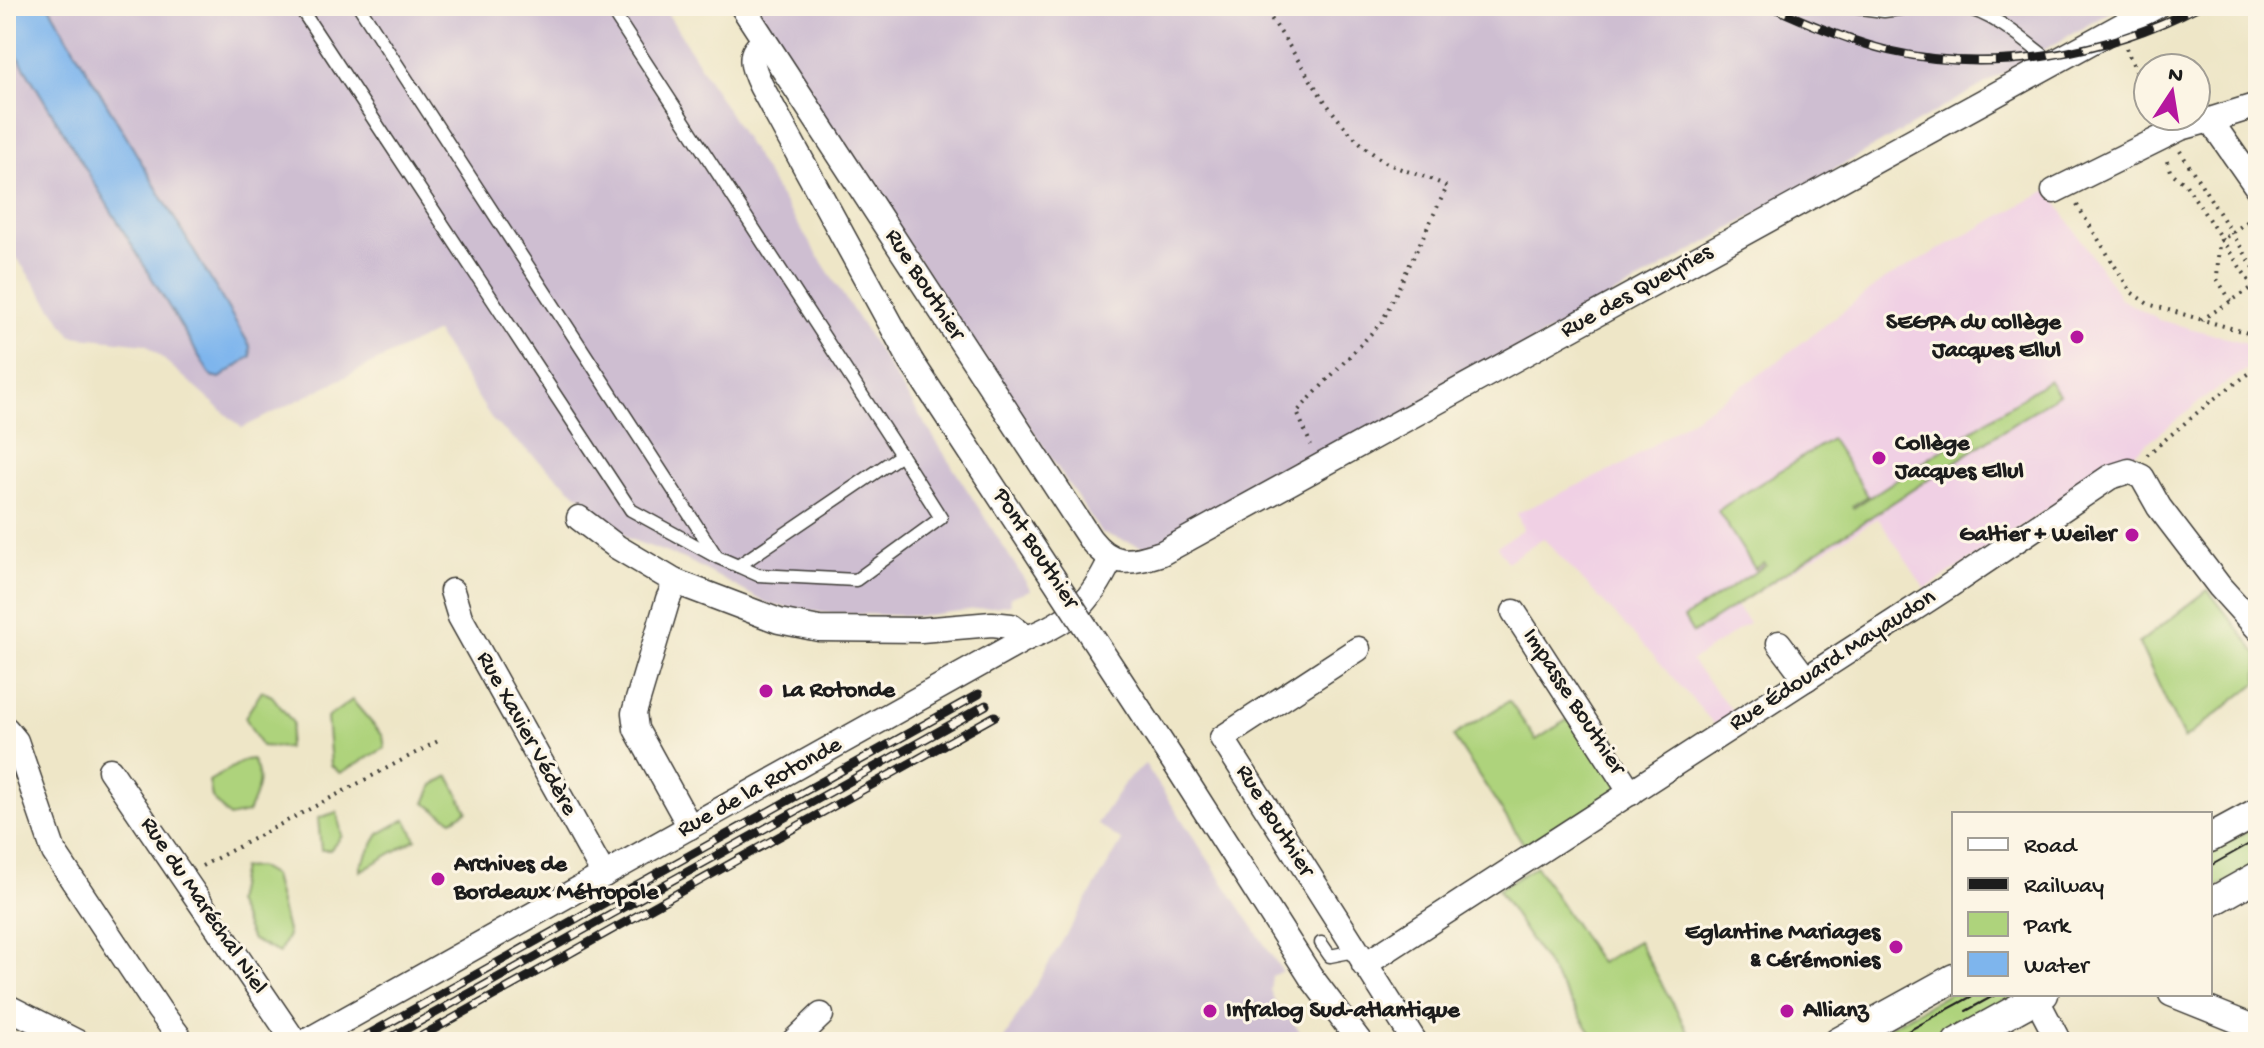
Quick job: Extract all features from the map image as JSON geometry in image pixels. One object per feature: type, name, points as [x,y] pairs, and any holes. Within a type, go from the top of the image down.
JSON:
[{"type":"street","name":"Rue Bouthier","points":[[742,6],[1090,539],[1111,559]]},
{"type":"street","name":"Rue des Queyries","points":[[1111,559],[1126,561],[1162,553],[2118,28],[2146,9]]},
{"type":"street","name":"Pont Bouthier","points":[[765,42],[757,46],[752,54],[756,76],[911,361],[1311,977],[1360,1042]]},
{"type":"street","points":[[2212,119],[2258,105]]},
{"type":"street","points":[[2212,123],[2258,189]]},
{"type":"street","points":[[2059,189],[2168,147],[2178,132]]},
{"type":"street","points":[[2129,471],[2142,477],[2159,507],[2220,587],[2258,629]]},
{"type":"street","name":"Rue Édouard Mayaudon","points":[[1360,958],[1631,793],[2110,477],[2129,471]]},
{"type":"street","points":[[579,518],[617,547],[676,582],[779,621],[819,629],[921,630],[992,624],[1011,626],[1027,638]]},
{"type":"street","name":"Rue de la Rotonde","points":[[305,1042],[1027,638],[1057,626],[1086,602],[1111,559]]},
{"type":"street","points":[[676,582],[668,599],[634,713],[636,729],[690,827]]},
{"type":"street","name":"Rue Xavier Védère","points":[[452,591],[460,617],[604,875]]},
{"type":"street","name":"Impasse Bouthier","points":[[1514,612],[1631,793]]},
{"type":"street","points":[[1779,643],[1806,679]]},
{"type":"street","name":"Rue Bouthier","points":[[1358,649],[1222,738],[1415,1042]]},
{"type":"street","points":[[6,729],[16,741],[54,852],[183,1042]]},
{"type":"street","name":"Rue du Maréchal Niel","points":[[110,770],[295,1042]]},
{"type":"street","points":[[2212,837],[2258,812]]},
{"type":"street","points":[[2212,902],[2258,876]]},
{"type":"street","points":[[1838,1042],[1952,979]]},
{"type":"street","points":[[1957,1042],[2040,996],[2059,1042]]},
{"type":"street","points":[[2176,996],[2258,1029]]},
{"type":"street","points":[[6,1006],[77,1042]]},
{"type":"street","points":[[793,1042],[821,1015]]},
{"type":"lane","points":[[299,6],[631,510],[717,557],[758,575],[856,580],[941,518],[609,6]]},
{"type":"lane","points":[[359,6],[717,557]]},
{"type":"lane","points":[[1844,6],[1884,11],[1923,6]]},
{"type":"lane","points":[[1959,6],[1999,21],[2053,63]]},
{"type":"lane","points":[[738,566],[901,455]]},
{"type":"lane","points":[[1321,943],[1330,956],[1360,958]]},
{"type":"path","points":[[1262,6],[1307,76],[1351,133],[1380,159],[1430,176],[1447,187],[1382,322],[1297,412],[1322,465]]},
{"type":"path","points":[[2118,28],[2132,61]]},
{"type":"path","points":[[2168,147],[2232,232],[2258,274]]},
{"type":"path","points":[[2168,147],[2170,171],[2186,185],[2255,286],[2201,320]]},
{"type":"path","points":[[2059,189],[2131,292],[2148,304],[2258,336]]},
{"type":"path","points":[[2231,301],[2217,279],[2219,242],[2258,214]]},
{"type":"path","points":[[2129,471],[2211,401],[2258,367]]},
{"type":"path","points":[[183,877],[440,740]]},
{"type":"shaded area","points":[[6,6],[663,6],[1031,590],[1010,597],[1011,604],[920,616],[826,613],[770,605],[687,560],[629,539],[493,421],[436,332],[242,428],[146,344],[72,336],[6,243]]},
{"type":"shaded area","points":[[749,6],[2121,6],[1162,553],[1101,533]]},
{"type":"shaded area","name":"Collège Jacques Ellul","points":[[2048,190],[2121,299],[2159,320],[2258,346],[2258,362],[2207,396],[2137,451],[1925,589],[1878,518],[1736,606],[1749,623],[1691,661],[1734,713],[1715,725],[1543,538],[1507,562],[1497,546],[1523,530],[1517,513],[1622,465],[1766,370],[1885,279]]},
{"type":"shaded area","points":[[1145,764],[1282,971],[1272,976],[1270,990],[1275,1002],[1309,1042],[1002,1042],[1122,841],[1097,824],[1125,782]]},
{"type":"green space","points":[[2049,380],[2059,394],[1693,633],[1684,618],[1766,565],[1764,563],[1755,569],[1718,511],[1726,505],[1831,439],[1868,496],[1853,508]]},
{"type":"green space","points":[[2208,590],[2258,655],[2258,682],[2184,739],[2139,643]]},
{"type":"green space","points":[[262,691],[272,696],[293,723],[287,748],[261,746],[245,717]]},
{"type":"green space","points":[[352,700],[383,736],[385,748],[340,773],[331,765],[327,718]]},
{"type":"green space","points":[[1509,701],[1536,740],[1573,716],[1621,790],[1527,849],[1453,736]]},
{"type":"green space","points":[[252,759],[259,780],[254,799],[248,813],[229,817],[212,798],[209,781]]},
{"type":"green space","points":[[449,776],[467,811],[452,820],[425,803],[433,785]]},
{"type":"green space","points":[[337,812],[342,836],[330,850],[321,850],[318,818]]},
{"type":"green space","points":[[406,819],[416,839],[360,871],[379,834]]},
{"type":"green space","points":[[2258,825],[2258,864],[2212,890],[2212,850]]},
{"type":"green space","points":[[1536,866],[1600,963],[1638,941],[1694,1042],[1597,1042],[1498,890]]},
{"type":"green space","points":[[258,867],[273,876],[288,935],[279,953],[252,940],[235,902],[242,868]]},
{"type":"green space","points":[[1952,992],[1952,996],[2018,996],[1935,1042],[1861,1042]]},
{"type":"water","points":[[6,6],[49,6],[250,346],[251,356],[220,378],[211,376],[6,37]]},
{"type":"tram line","points":[[2212,865],[2258,839]]},
{"type":"tram line","points":[[1888,1042],[1972,996]]},
{"type":"tram line","points":[[1966,1011],[1993,996]]},
{"type":"railway","points":[[1770,6],[1829,32],[1875,47],[1929,58],[1969,61],[2049,56],[2088,48],[2164,23],[2199,6]]},
{"type":"railway","points":[[355,1042],[979,694]]},
{"type":"railway","points":[[383,1042],[986,705]]},
{"type":"railway","points":[[411,1042],[995,716]]},
{"type":"place","name":"SEGPA du collège Jacques Ellul","points":[[2077,337]]},
{"type":"place","name":"Collège Jacques Ellul","points":[[1879,458]]},
{"type":"place","name":"Galtier + Weiler","points":[[2132,535]]},
{"type":"place","name":"La Rotonde","points":[[766,691]]},
{"type":"place","name":"Archives de Bordeaux Métropole","points":[[438,879]]},
{"type":"place","name":"Eglantine Mariages & Cérémonies","points":[[1896,947]]},
{"type":"place","name":"Infralog Sud-atlantique","points":[[1210,1011]]},
{"type":"place","name":"Allianz","points":[[1787,1011]]}]
